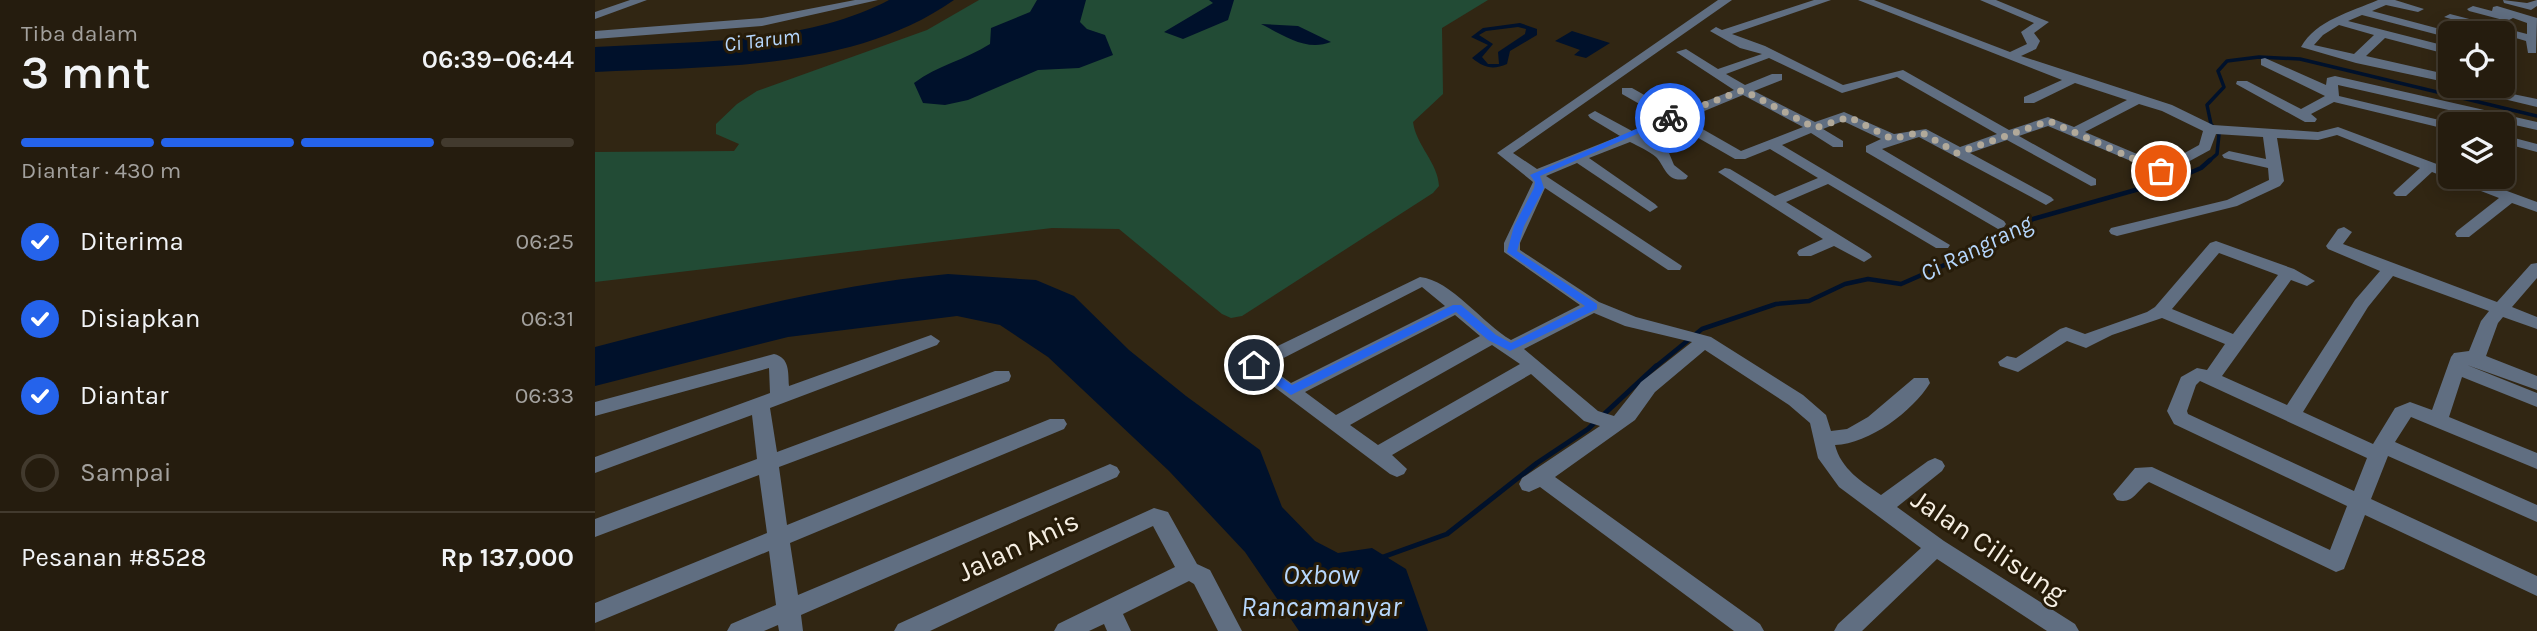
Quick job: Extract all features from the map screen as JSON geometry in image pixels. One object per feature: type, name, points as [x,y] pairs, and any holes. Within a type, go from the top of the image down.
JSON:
[{"type":"street","points":[[598,11],[641,0]]},
{"type":"street","points":[[595,36],[762,22],[872,0]]},
{"type":"street","points":[[1674,266],[1504,153],[1726,0]]},
{"type":"street","points":[[1825,0],[1717,32],[1744,45],[1762,49],[1842,89],[1896,72],[2091,182]]},
{"type":"street","points":[[1866,0],[2010,57],[2167,108],[2218,130],[2318,136],[2364,131]]},
{"type":"street","points":[[1986,0],[2043,22],[2027,32],[2034,41],[2032,46],[2010,57]]},
{"type":"street","points":[[2417,9],[2386,1],[2340,22],[2327,25],[2307,46],[2315,51],[2438,77]]},
{"type":"street","points":[[2499,4],[2533,4]]},
{"type":"street","points":[[2499,4],[2532,20],[2534,42]]},
{"type":"street","points":[[2519,14],[2533,4]]},
{"type":"street","points":[[2473,9],[2534,42]]},
{"type":"street","points":[[2364,12],[2438,31]]},
{"type":"street","points":[[2450,17],[2534,42]]},
{"type":"street","points":[[2340,22],[2382,34],[2438,56]]},
{"type":"street","points":[[2356,59],[2382,34]]},
{"type":"street","points":[[2515,43],[2534,42]]},
{"type":"street","points":[[2410,71],[2427,51],[2438,51]]},
{"type":"street","points":[[1682,52],[1839,144]]},
{"type":"street","points":[[1717,73],[1763,58]]},
{"type":"street","points":[[2265,62],[2332,95],[2438,123]]},
{"type":"street","points":[[1536,176],[1671,117],[1777,77]]},
{"type":"street","points":[[2029,100],[2074,79]]},
{"type":"street","points":[[2332,95],[2334,80],[2537,126]]},
{"type":"street","points":[[2242,84],[2342,133],[2438,170]]},
{"type":"street","points":[[2381,110],[2382,90]]},
{"type":"street","points":[[1627,91],[1739,156],[1849,117],[1892,139]]},
{"type":"street","points":[[2301,114],[2332,95]]},
{"type":"street","points":[[2515,98],[2537,103]]},
{"type":"street","points":[[2075,132],[2138,99]]},
{"type":"street","points":[[1595,116],[1664,156],[1668,166],[1681,176]]},
{"type":"street","points":[[1957,153],[2046,121],[2162,172],[2195,156],[2218,130]]},
{"type":"street","points":[[1998,224],[1871,149],[1892,139],[1921,132],[2046,200]]},
{"type":"street","points":[[2117,230],[2242,200],[2275,183],[2275,165],[2269,132]]},
{"type":"street","points":[[2515,142],[2537,148]]},
{"type":"street","points":[[1773,145],[1942,245]]},
{"type":"street","points":[[2229,155],[2275,165]]},
{"type":"street","points":[[1577,156],[1650,207]]},
{"type":"street","points":[[2401,193],[2428,167]]},
{"type":"street","points":[[1725,172],[1864,257]]},
{"type":"street","points":[[1536,176],[1539,188],[1519,226],[1512,252],[1593,306],[1631,322],[1694,336],[1648,387],[1628,415],[1603,420],[1534,480],[1752,631]]},
{"type":"street","points":[[1776,201],[1829,178]]},
{"type":"street","points":[[2489,189],[2537,207]]},
{"type":"street","points":[[2463,234],[2511,197]]},
{"type":"street","points":[[2344,232],[2334,246],[2537,323]]},
{"type":"street","points":[[1805,253],[1835,239]]},
{"type":"street","points":[[2007,362],[2018,366],[2066,333],[2086,342],[2102,331],[2125,323],[2149,320],[2161,311],[2216,246],[2307,281]]},
{"type":"street","points":[[2438,419],[2465,363],[2478,354],[2490,321],[2537,268]]},
{"type":"street","points":[[2291,415],[2361,304],[2390,269]]},
{"type":"street","points":[[2211,378],[2288,273]]},
{"type":"street","points":[[1397,469],[1254,365],[1420,282],[1429,283],[1492,337],[1533,365],[1603,420]]},
{"type":"street","points":[[1510,348],[1593,306]]},
{"type":"street","points":[[1291,391],[1457,307]]},
{"type":"street","points":[[2161,311],[2236,342]]},
{"type":"street","name":"Jalan Cilisung","points":[[1694,336],[1796,400],[1819,420],[1824,437],[1824,451],[1833,468],[1881,508],[1936,547],[2067,631]]},
{"type":"street","points":[[1336,424],[1492,337]]},
{"type":"street","points":[[595,465],[931,341]]},
{"type":"street","points":[[595,409],[768,360],[778,363],[780,396]]},
{"type":"street","points":[[2465,363],[2537,383]]},
{"type":"street","points":[[2465,363],[2537,400]]},
{"type":"street","points":[[1378,454],[1533,365]]},
{"type":"street","points":[[2537,514],[2291,415],[2211,378],[2197,374],[2188,382],[2177,411],[2181,419],[2537,586]]},
{"type":"street","points":[[595,528],[1003,376]]},
{"type":"street","points":[[1824,437],[1845,438],[1861,430],[1915,392],[1921,383]]},
{"type":"street","points":[[760,405],[789,620]]},
{"type":"street","points":[[2124,494],[2142,474],[2152,475],[2336,563],[2381,450],[2404,410],[2415,410],[2537,461]]},
{"type":"street","points":[[595,613],[777,541],[1057,424]]},
{"type":"street","name":"Jalan Cilisung","points":[[1881,508],[1935,466]]},
{"type":"street","points":[[739,631],[789,620],[1110,472]]},
{"type":"street","name":"Jalan Anis","points":[[906,631],[1154,516],[1160,518],[1189,570]]},
{"type":"street","points":[[1858,627],[1936,547]]},
{"type":"street","points":[[1066,631],[1115,621],[1189,570],[1202,577],[1230,631]]},
{"type":"green space","points":[[979,0],[1488,0],[1442,28],[1443,94],[1413,122],[1418,138],[1435,170],[1439,186],[1433,193],[1242,316],[1231,318],[1222,314],[1119,229],[1052,228],[595,282],[595,152],[734,151],[739,144],[716,134],[716,124],[737,104],[757,91],[927,30]]},
{"type":"water","name":"Ci Tarum","points":[[889,0],[954,0],[914,23],[872,40],[827,52],[734,65],[595,72],[595,47],[707,41],[783,33],[856,15]]},
{"type":"water","points":[[1037,0],[1086,0],[1080,22],[1087,29],[1105,35],[1113,55],[1079,68],[1038,70],[968,100],[945,105],[923,103],[914,83],[990,44],[991,28],[1030,12]]},
{"type":"water","points":[[1209,0],[1234,0],[1228,20],[1183,39],[1164,32],[1213,3]]},
{"type":"water","points":[[1520,23],[1537,29],[1537,35],[1510,51],[1507,64],[1489,67],[1472,58],[1488,45],[1471,37],[1483,28]],"holes":[[[1518,27],[1526,29],[1525,34],[1498,52],[1499,64],[1488,64],[1482,57],[1493,44],[1479,35],[1486,31]]]},
{"type":"water","points":[[1261,24],[1298,26],[1331,42],[1322,45],[1304,44]]},
{"type":"water","points":[[1572,31],[1610,43],[1586,58],[1574,55],[1580,50],[1555,41]]},
{"type":"water","name":"Oxbow Rancamanyar","points":[[948,274],[1036,280],[1074,296],[1129,350],[1260,450],[1282,507],[1315,541],[1338,553],[1372,548],[1406,569],[1428,631],[1299,631],[1245,552],[1169,471],[1048,357],[1000,325],[957,316],[788,337],[595,386],[595,347],[814,294]]},
{"type":"waterway","name":"Ci Rangrang","points":[[2208,162],[2217,154],[2219,134],[2211,124],[2207,105],[2224,87],[2218,71],[2227,61],[2259,57],[2300,59],[2537,116]]},
{"type":"waterway","name":"Ci Rangrang","points":[[1654,368],[1702,329],[1776,304],[1809,301],[1845,284],[1868,279],[1901,284],[1997,242],[2033,219],[2178,178],[2201,168],[2210,160]]},
{"type":"waterway","name":"Ci Rangrang","points":[[1383,557],[1447,534],[1537,463],[1588,429],[1656,366]]},
{"type":"way so far","points":[[1670,118],[1743,90],[1815,128],[1845,116],[1852,117],[1892,139],[1921,132],[1957,153],[2049,121],[2161,171]]},
{"type":"route","points":[[1254,365],[1291,391],[1457,307],[1492,337],[1510,348],[1593,306],[1520,260],[1512,252],[1512,243],[1519,226],[1539,188],[1540,182],[1535,175],[1670,118]]}]
